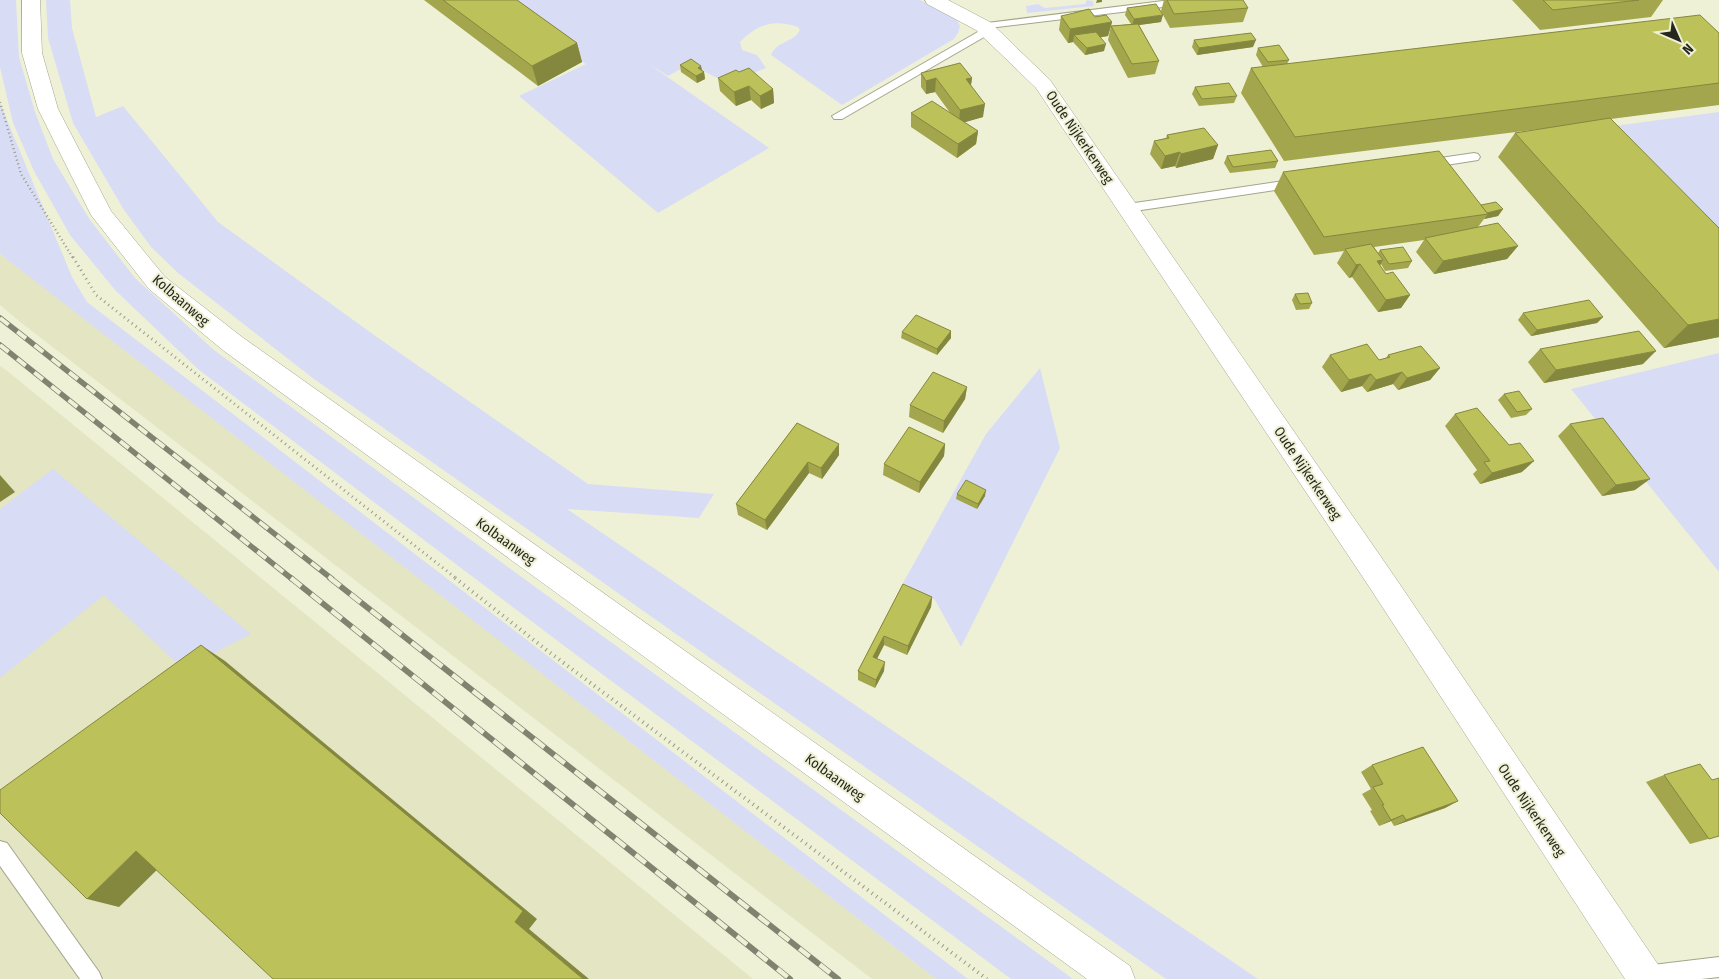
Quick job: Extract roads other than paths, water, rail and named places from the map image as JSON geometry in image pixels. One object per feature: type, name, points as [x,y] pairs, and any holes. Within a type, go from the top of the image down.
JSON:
[{"type":"street","name":"Kolbaanweg","points":[[31,0],[32,53],[48,110],[102,215],[157,283],[233,344],[1117,979]]},
{"type":"street","name":"Oude Nijkerkerweg","points":[[934,0],[985,29],[1043,84],[1378,576],[1645,978]]},
{"type":"lane","points":[[838,116],[985,29],[1196,0]]},
{"type":"lane","points":[[1414,166],[1474,157]]},
{"type":"lane","points":[[1128,208],[1306,182]]},
{"type":"lane","points":[[0,850],[92,979]]},
{"type":"lane","points":[[1645,978],[1719,967]]},
{"type":"railway","points":[[0,318],[332,579]]},
{"type":"railway","points":[[0,345],[292,579]]},
{"type":"railway","points":[[291,578],[790,979]]},
{"type":"railway","points":[[330,578],[838,979]]}]
